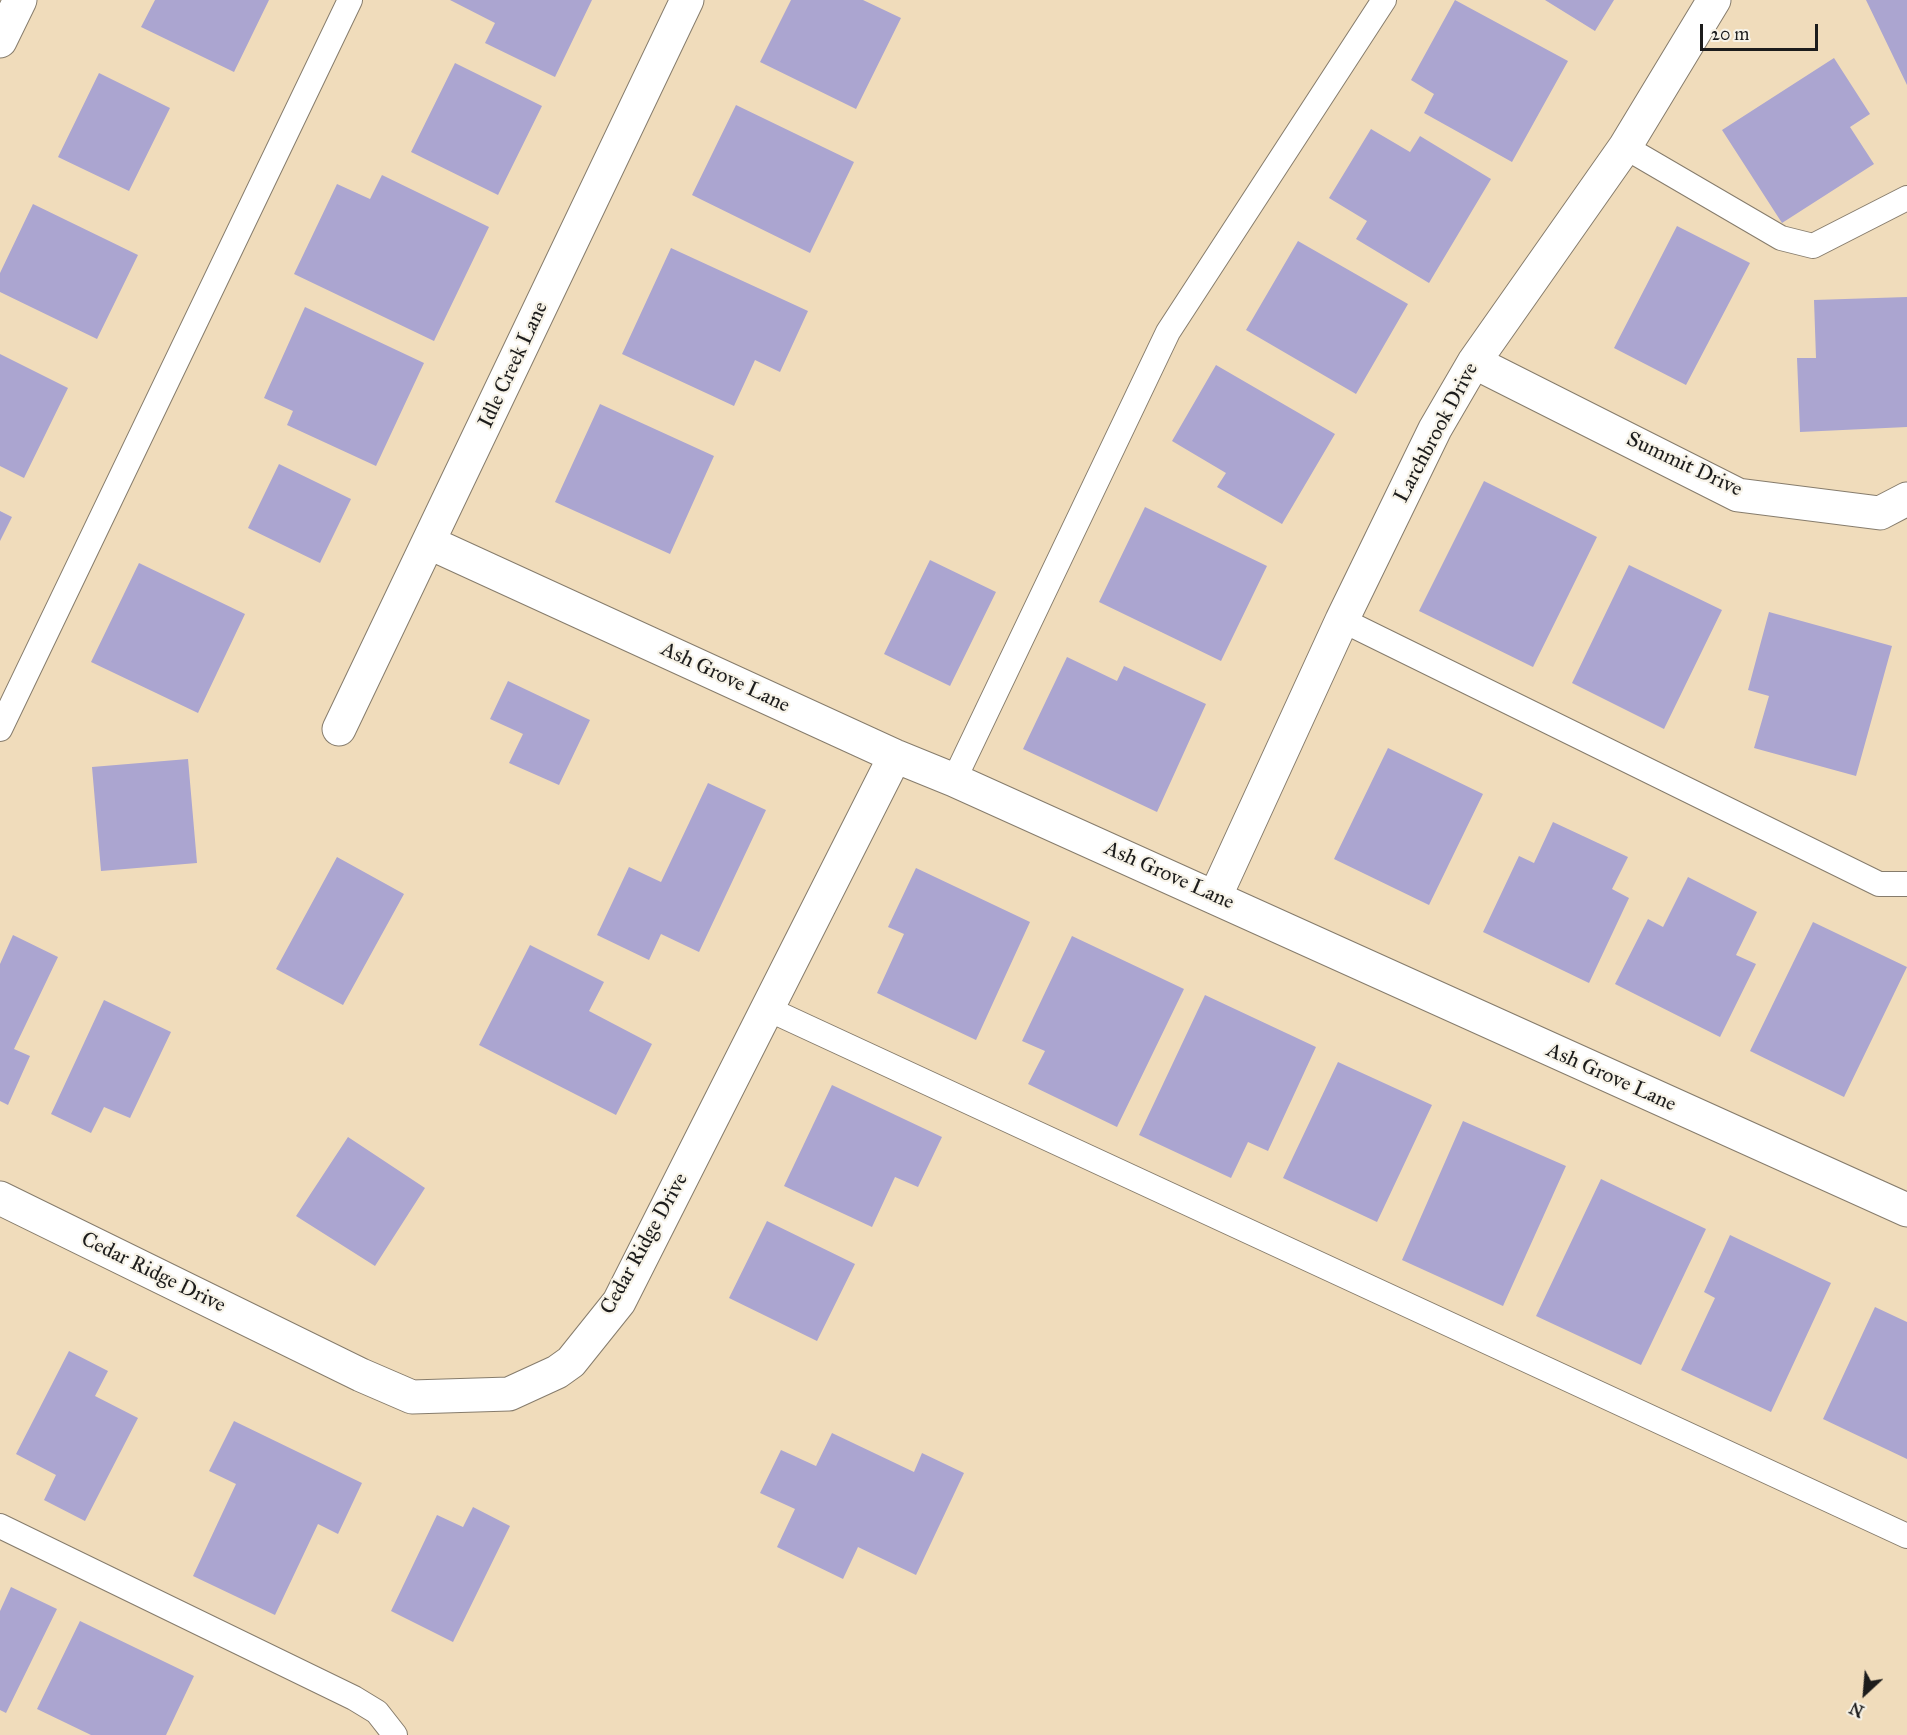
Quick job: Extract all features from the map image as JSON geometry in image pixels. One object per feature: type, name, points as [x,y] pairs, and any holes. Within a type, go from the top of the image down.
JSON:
[{"type":"street","points":[[0,41],[20,0]]},
{"type":"street","name":"Idle Creek Lane","points":[[339,729],[430,543],[687,0]]},
{"type":"street","name":"Larchbrook Drive","points":[[1215,897],[1342,620],[1435,429],[1474,362],[1624,147],[1714,0]]},
{"type":"street","name":"Summit Drive","points":[[1474,362],[1738,495],[1880,513],[1907,499]]},
{"type":"street","name":"Ash Grove Lane","points":[[430,543],[895,756],[954,780],[1215,897],[1907,1210]]},
{"type":"street","name":"Cedar Ridge Drive","points":[[0,1198],[351,1370],[412,1397],[509,1394],[557,1372],[571,1362],[619,1302],[895,756]]},
{"type":"lane","points":[[0,729],[350,0]]},
{"type":"lane","points":[[954,780],[1168,332],[1384,0]]},
{"type":"lane","points":[[1624,147],[1781,238],[1814,246],[1907,198]]},
{"type":"lane","points":[[1342,620],[1879,884],[1907,884]]},
{"type":"lane","points":[[768,1009],[1907,1536]]},
{"type":"lane","points":[[0,1526],[354,1698],[377,1712],[395,1735]]},
{"type":"building","points":[[155,0],[269,0],[234,72],[141,27]]},
{"type":"building","points":[[450,0],[592,0],[555,77],[485,43],[495,23]]},
{"type":"building","points":[[791,0],[863,0],[901,18],[856,109],[760,62]]},
{"type":"building","points":[[1455,0],[1568,61],[1512,162],[1424,113],[1434,94],[1411,80]]},
{"type":"building","points":[[1545,0],[1614,0],[1595,31]]},
{"type":"building","points":[[1866,0],[1907,0],[1907,85]]},
{"type":"building","points":[[1834,58],[1870,114],[1850,127],[1874,164],[1782,223],[1722,130]]},
{"type":"building","points":[[455,63],[542,106],[498,195],[411,152]]},
{"type":"building","points":[[99,73],[170,108],[129,191],[58,157]]},
{"type":"building","points":[[736,105],[854,162],[810,253],[692,195]]},
{"type":"building","points":[[1371,129],[1410,152],[1420,136],[1491,179],[1429,283],[1356,239],[1367,221],[1329,198]]},
{"type":"building","points":[[382,175],[489,227],[434,341],[294,274],[337,184],[370,199]]},
{"type":"building","points":[[33,204],[138,255],[97,339],[0,292],[0,273]]},
{"type":"building","points":[[1677,226],[1750,263],[1686,385],[1614,348]]},
{"type":"building","points":[[1298,241],[1408,304],[1356,394],[1246,330]]},
{"type":"building","points":[[671,248],[808,311],[780,372],[755,360],[734,406],[622,354]]},
{"type":"building","points":[[1907,297],[1907,427],[1800,432],[1797,358],[1816,358],[1814,300]]},
{"type":"building","points":[[305,307],[424,363],[376,466],[287,425],[293,411],[264,398]]},
{"type":"building","points":[[0,354],[68,388],[24,478],[0,466]]},
{"type":"building","points":[[1216,365],[1335,434],[1282,524],[1217,487],[1226,473],[1172,441]]},
{"type":"building","points":[[600,404],[714,456],[670,554],[555,502]]},
{"type":"building","points":[[279,464],[351,499],[320,563],[248,528]]},
{"type":"building","points":[[1484,481],[1597,537],[1533,667],[1419,611]]},
{"type":"building","points":[[1145,507],[1267,566],[1221,661],[1099,602]]},
{"type":"building","points":[[0,511],[12,517],[0,541]]},
{"type":"building","points":[[930,560],[996,592],[950,686],[884,654]]},
{"type":"building","points":[[139,563],[245,614],[198,713],[91,662]]},
{"type":"building","points":[[1629,565],[1722,610],[1664,729],[1572,683]]},
{"type":"building","points":[[1769,612],[1892,646],[1856,776],[1754,748],[1769,696],[1748,690]]},
{"type":"building","points":[[1067,657],[1117,681],[1124,666],[1206,704],[1157,812],[1023,749]]},
{"type":"building","points":[[508,681],[590,720],[559,785],[509,763],[523,734],[490,719]]},
{"type":"building","points":[[1388,748],[1483,794],[1429,905],[1334,859]]},
{"type":"building","points":[[188,759],[197,863],[101,871],[92,767]]},
{"type":"building","points":[[708,783],[766,810],[699,952],[661,934],[649,960],[597,935],[629,867],[661,882]]},
{"type":"building","points":[[1553,822],[1628,857],[1612,889],[1629,898],[1589,983],[1483,932],[1519,856],[1534,863]]},
{"type":"building","points":[[337,857],[404,894],[343,1005],[276,969]]},
{"type":"building","points":[[916,868],[1030,922],[976,1040],[877,993],[904,934],[888,927]]},
{"type":"building","points":[[1688,877],[1757,912],[1736,955],[1756,964],[1720,1037],[1615,984],[1648,919],[1663,927]]},
{"type":"building","points":[[1813,922],[1907,967],[1844,1097],[1750,1051]]},
{"type":"building","points":[[13,935],[58,957],[14,1049],[30,1056],[8,1105],[0,1101],[0,964]]},
{"type":"building","points":[[1072,936],[1184,989],[1117,1127],[1028,1084],[1045,1051],[1022,1041]]},
{"type":"building","points":[[530,945],[604,982],[589,1011],[652,1044],[616,1115],[479,1045]]},
{"type":"building","points":[[1205,995],[1316,1047],[1268,1151],[1248,1142],[1231,1178],[1139,1135]]},
{"type":"building","points":[[104,1000],[171,1032],[130,1118],[104,1107],[91,1133],[51,1114]]},
{"type":"building","points":[[1338,1062],[1432,1105],[1377,1222],[1283,1178]]},
{"type":"building","points":[[832,1085],[942,1137],[918,1187],[895,1177],[872,1227],[784,1186]]},
{"type":"building","points":[[1463,1121],[1566,1166],[1503,1306],[1402,1260]]},
{"type":"building","points":[[348,1137],[425,1188],[375,1266],[296,1216]]},
{"type":"building","points":[[1601,1179],[1706,1229],[1641,1365],[1536,1316]]},
{"type":"building","points":[[767,1221],[855,1264],[817,1341],[729,1298]]},
{"type":"building","points":[[1730,1235],[1831,1283],[1771,1412],[1681,1370],[1715,1298],[1704,1292]]},
{"type":"building","points":[[1875,1307],[1907,1322],[1907,1459],[1823,1419]]},
{"type":"building","points":[[69,1351],[108,1371],[95,1396],[138,1418],[85,1521],[44,1500],[56,1475],[16,1454]]},
{"type":"building","points":[[234,1421],[362,1483],[338,1534],[318,1524],[275,1615],[193,1576],[236,1484],[209,1471]]},
{"type":"building","points":[[832,1433],[914,1472],[922,1453],[964,1473],[916,1575],[858,1547],[843,1579],[777,1547],[795,1509],[760,1493],[781,1450],[816,1466]]},
{"type":"building","points":[[473,1507],[510,1526],[453,1642],[391,1611],[437,1515],[463,1527]]},
{"type":"building","points":[[11,1587],[57,1609],[6,1713],[0,1710],[0,1611]]},
{"type":"building","points":[[80,1621],[194,1676],[166,1735],[91,1735],[37,1709]]}]
